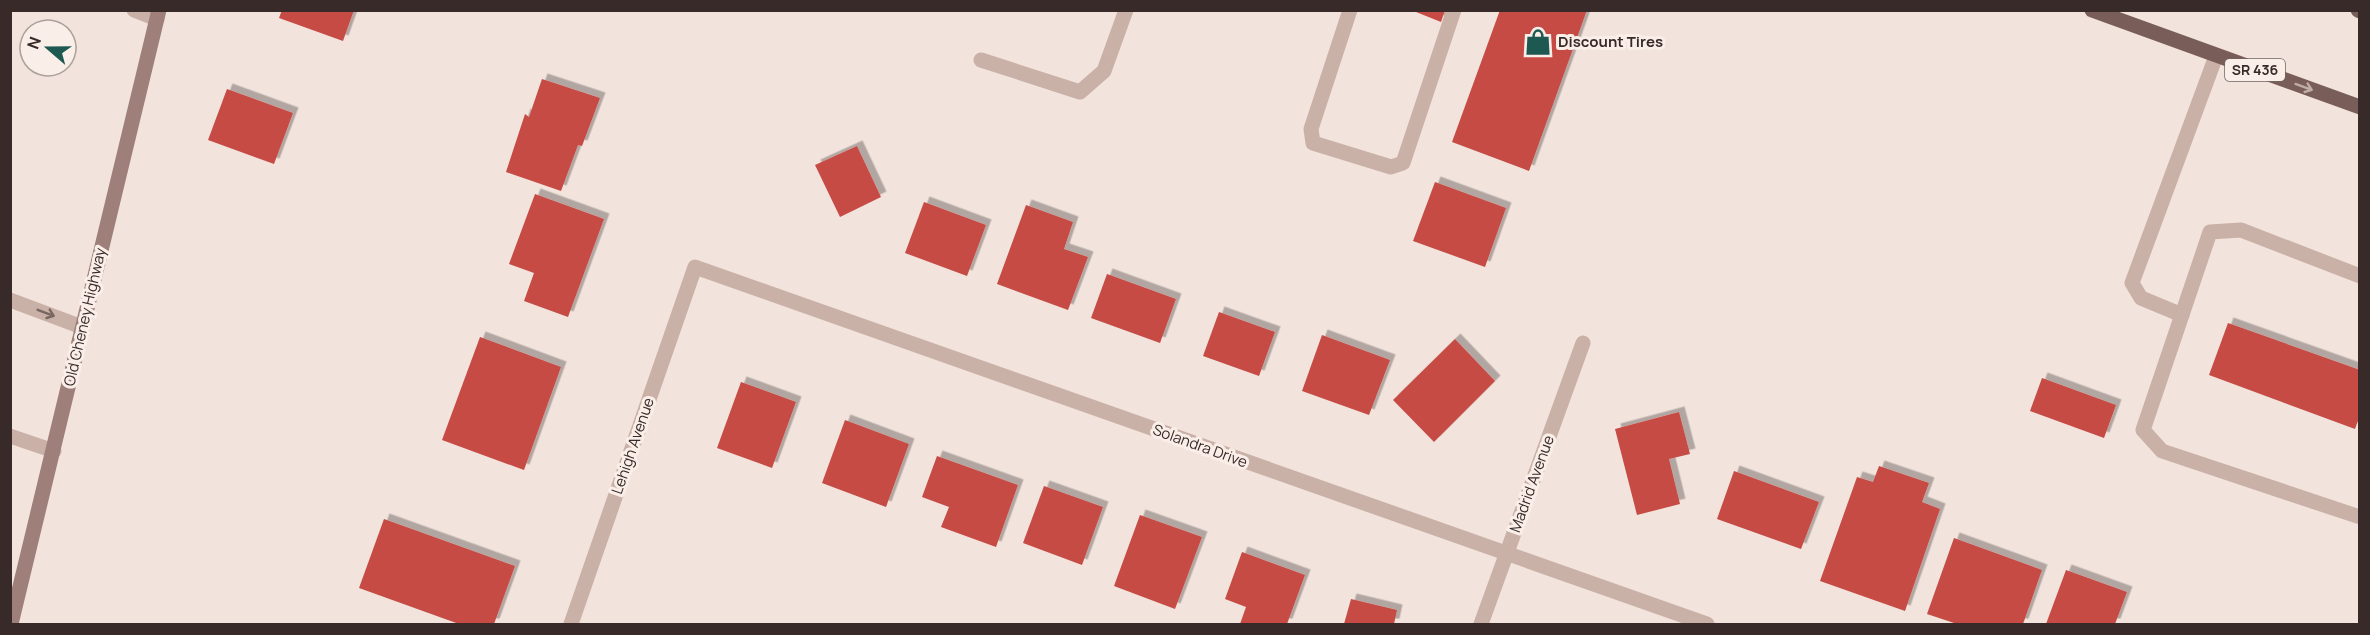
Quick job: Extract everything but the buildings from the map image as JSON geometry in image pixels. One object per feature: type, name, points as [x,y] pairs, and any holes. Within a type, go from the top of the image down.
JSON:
[{"type":"main road","name":"SR 436","points":[[2092,10],[2360,107]]},
{"type":"street","points":[[134,10],[158,15]]},
{"type":"street","points":[[981,60],[1080,92],[1104,71],[1126,10]]},
{"type":"street","points":[[1350,10],[1311,129],[1313,143],[1391,167],[1403,163],[1454,10]]},
{"type":"street","name":"Old Cheney Highway","points":[[11,624],[158,15]]},
{"type":"street","points":[[2182,315],[2141,298],[2132,283],[2216,56]]},
{"type":"street","points":[[2360,276],[2241,230],[2210,231],[2143,430],[2162,451],[2360,517]]},
{"type":"street","name":"Solandra Drive","points":[[695,267],[1707,624]]},
{"type":"street","name":"Lehigh Avenue","points":[[572,624],[695,267]]},
{"type":"street","points":[[10,300],[82,327]]},
{"type":"street","name":"Madrid Avenue","points":[[1481,624],[1583,343]]},
{"type":"street","points":[[10,436],[54,452]]},
{"type":"place","name":"Discount Tires","points":[[1538,42]]}]
